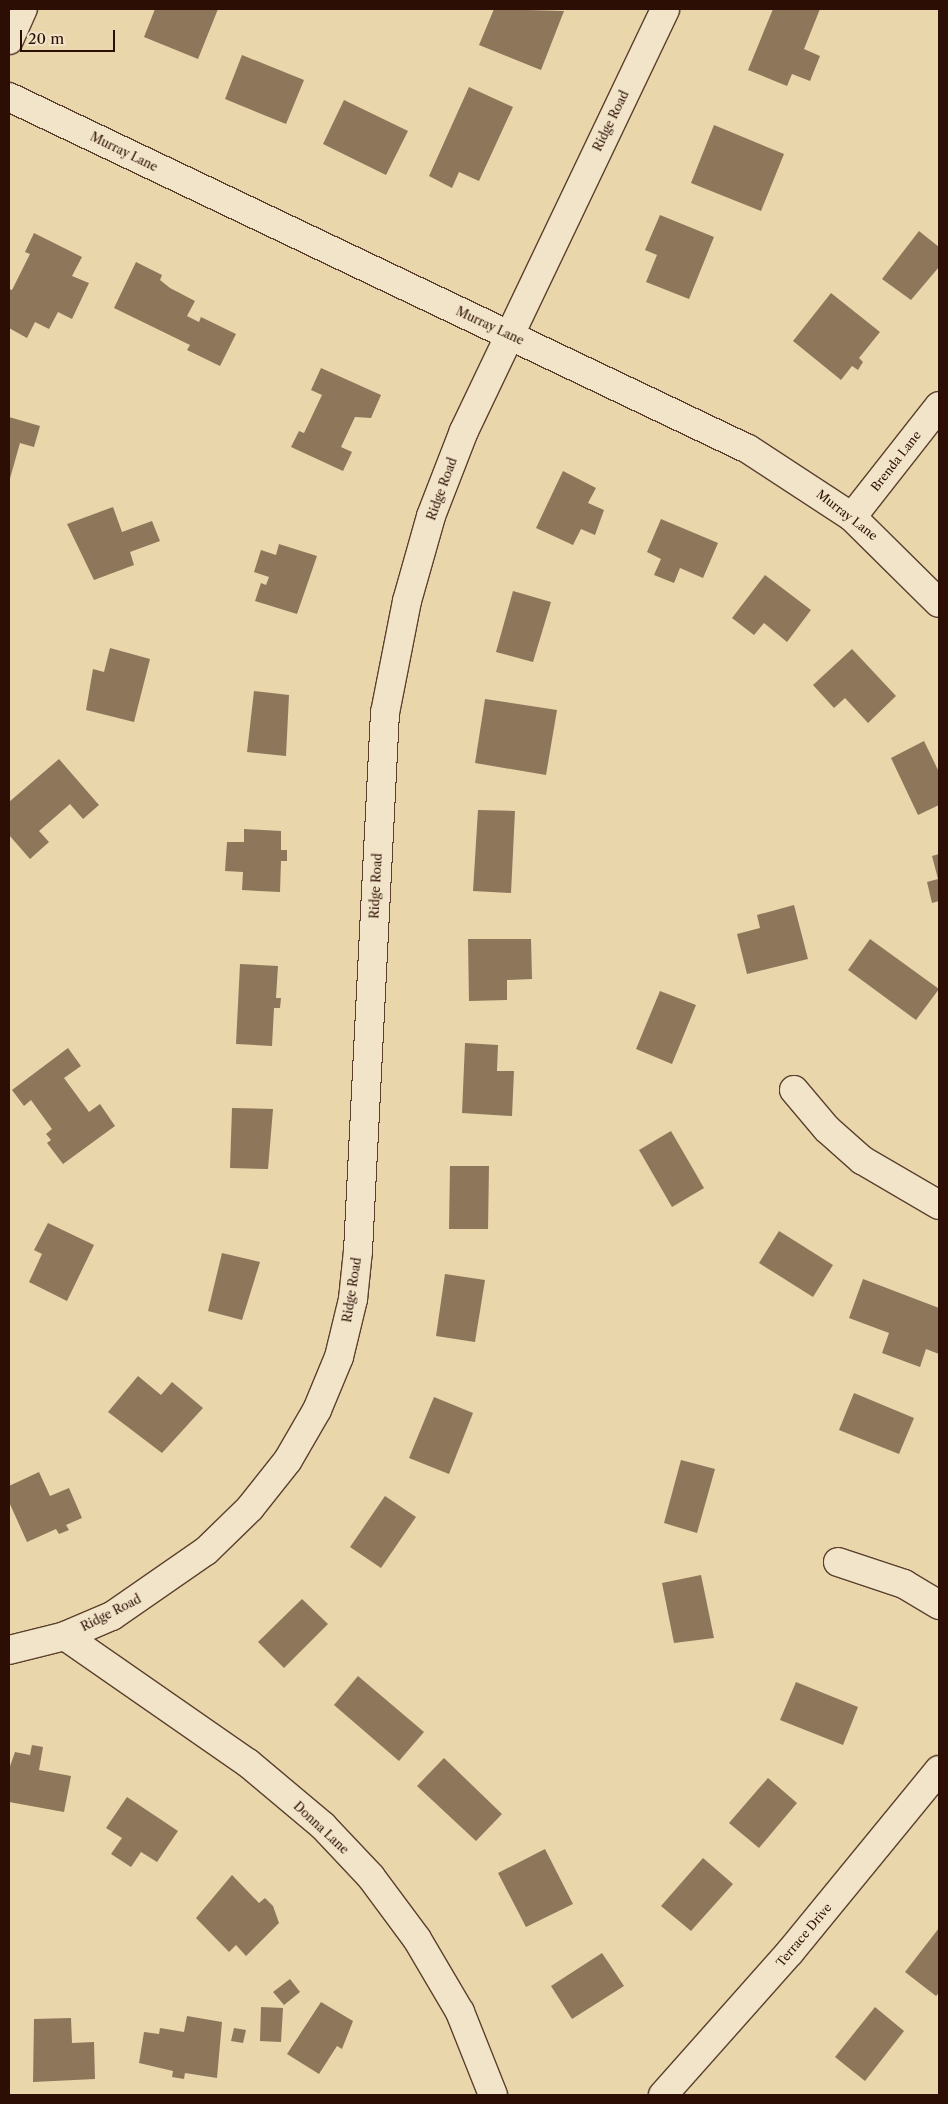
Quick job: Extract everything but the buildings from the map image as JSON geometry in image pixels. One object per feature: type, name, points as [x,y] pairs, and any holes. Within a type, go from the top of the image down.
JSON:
[{"type":"street","points":[[9,40],[24,9]]},
{"type":"street","name":"Ridge Road","points":[[9,1650],[65,1636],[154,1590],[206,1551],[250,1508],[292,1454],[317,1410],[339,1357],[353,1299],[358,1251],[385,713],[407,601],[431,516],[508,335],[665,9]]},
{"type":"street","name":"Murray Lane","points":[[9,97],[748,450],[852,517],[939,603]]},
{"type":"street","name":"Brenda Lane","points":[[852,517],[939,406]]},
{"type":"street","points":[[794,1090],[827,1129],[862,1160],[939,1205]]},
{"type":"street","points":[[838,1562],[904,1584],[939,1605]]},
{"type":"street","name":"Donna Lane","points":[[65,1636],[248,1763],[323,1826],[371,1877],[417,1940],[460,2012],[493,2095]]},
{"type":"street","name":"Terrace Drive","points":[[663,2095],[790,1952],[939,1770]]}]
